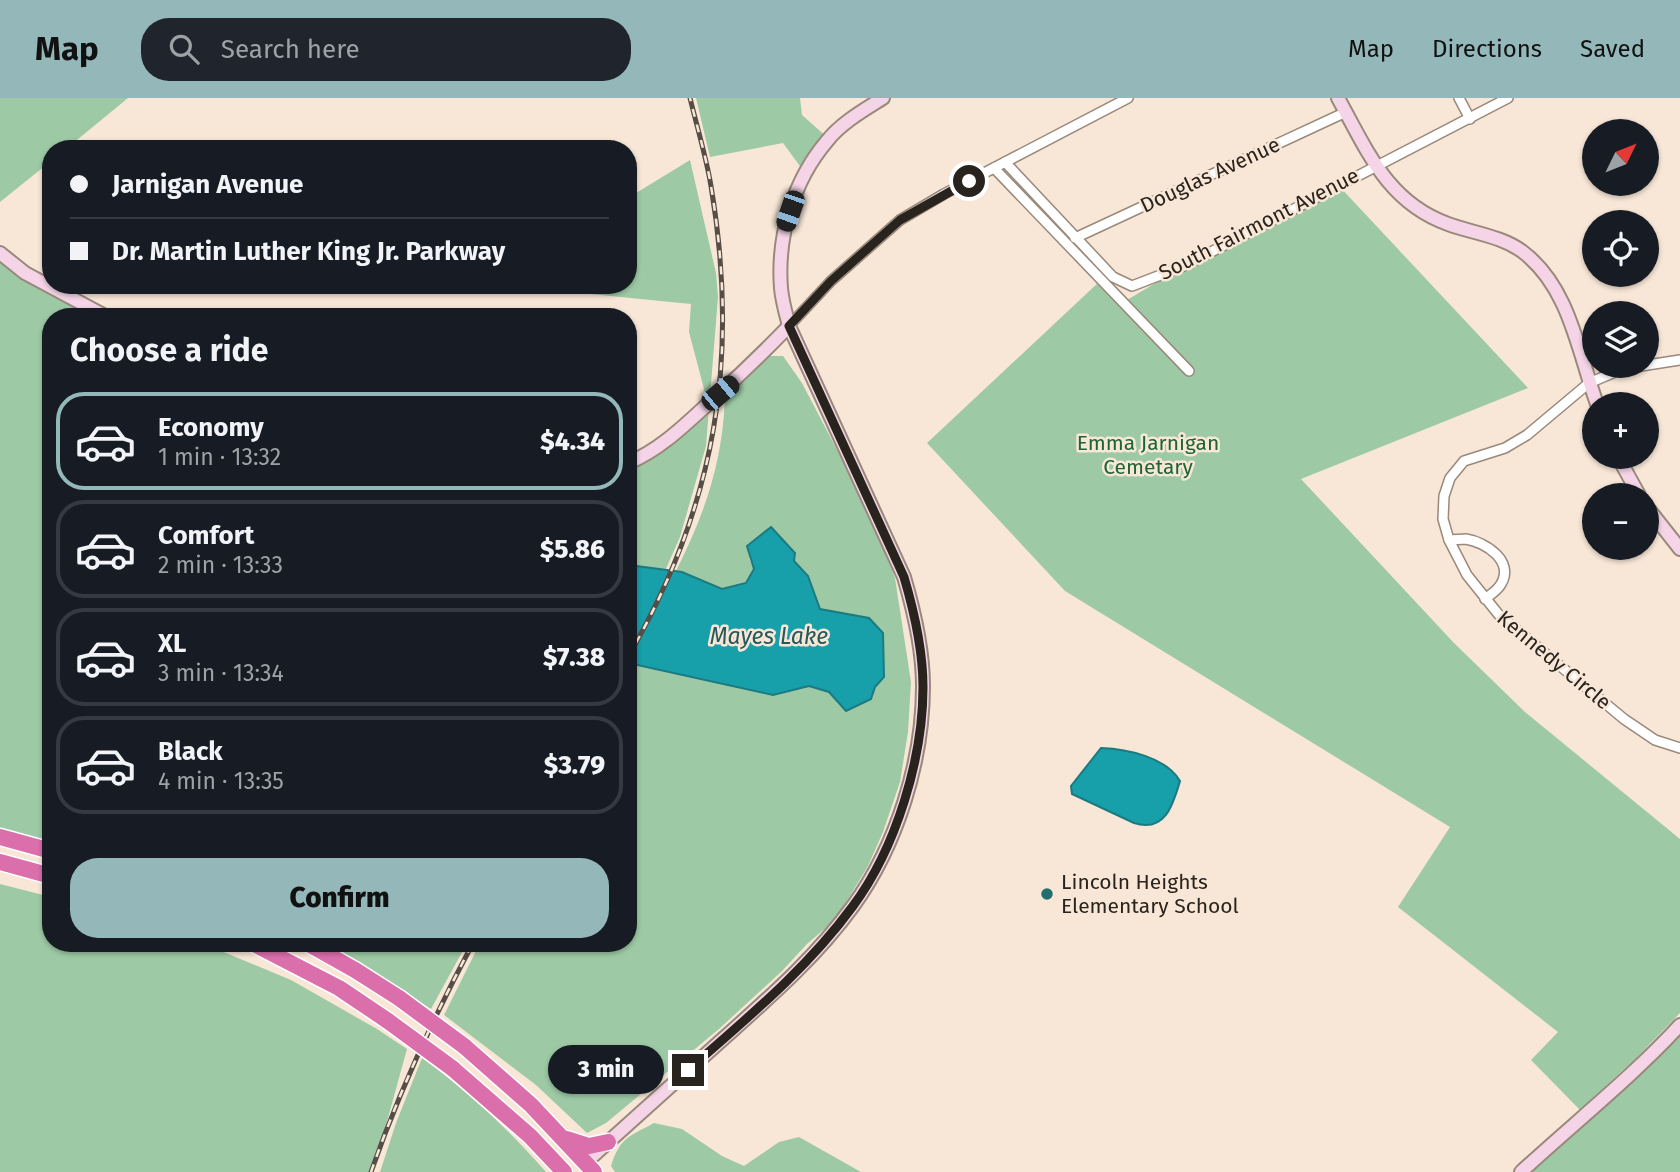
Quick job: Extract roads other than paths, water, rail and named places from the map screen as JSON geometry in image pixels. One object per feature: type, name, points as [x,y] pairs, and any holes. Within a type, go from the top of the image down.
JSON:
[{"type":"highway","points":[[0,837],[42,849]]},
{"type":"highway","points":[[0,862],[42,874]]},
{"type":"highway","points":[[269,952],[339,988],[452,1068],[522,1128],[564,1172]]},
{"type":"highway","points":[[323,952],[399,999],[464,1046],[521,1096],[563,1138],[587,1169]]},
{"type":"highway","points":[[563,1138],[589,1146],[608,1142]]},
{"type":"highway","points":[[550,1157],[587,1169]]},
{"type":"main road","points":[[587,1169],[608,1142],[801,968],[854,905],[889,844],[911,778],[920,726],[923,685],[914,611],[904,577],[789,326],[781,289],[785,224],[805,173],[828,138],[883,98]]},
{"type":"main road","points":[[1338,98],[1375,166],[1402,196],[1437,220],[1503,241],[1523,252],[1546,276],[1571,323],[1592,392]]},
{"type":"main road","points":[[0,253],[42,282]]},
{"type":"main road","points":[[64,294],[90,308]]},
{"type":"main road","points":[[637,458],[698,414],[789,326]]},
{"type":"main road","points":[[1659,523],[1680,549]]},
{"type":"main road","points":[[1521,1172],[1648,1059],[1680,1025]]},
{"type":"street","points":[[789,326],[831,281],[900,220],[944,194],[1128,98]]},
{"type":"street","points":[[1459,98],[1471,119]]},
{"type":"street","name":"South Fairmont Avenue","points":[[1005,162],[1113,277],[1132,286],[1184,266],[1508,98]]},
{"type":"street","name":"Douglas Avenue","points":[[1075,238],[1346,112]]},
{"type":"street","points":[[994,168],[1189,371]]},
{"type":"street","name":"Kennedy Circle","points":[[1680,360],[1622,369],[1589,383],[1527,435],[1505,448],[1464,461],[1450,478],[1444,496],[1443,519],[1449,540],[1467,575],[1499,615],[1624,719],[1655,740],[1680,748]]},
{"type":"street","points":[[1449,540],[1465,539],[1484,545],[1496,554],[1503,565],[1505,572],[1501,585],[1485,599]]},
{"type":"water","name":"Mayes Lake","points":[[771,527],[795,553],[794,561],[808,576],[820,609],[869,618],[883,633],[884,677],[875,687],[871,699],[846,711],[829,692],[809,686],[773,695],[637,665],[637,566],[682,572],[722,589],[746,583],[754,569],[747,546]]},
{"type":"water","points":[[1101,748],[1145,756],[1156,760],[1174,773],[1180,781],[1166,815],[1153,824],[1134,823],[1072,794],[1071,786]]},
{"type":"railway","points":[[637,640],[682,544],[701,487],[721,371],[723,311],[719,250],[709,175],[690,98]]},
{"type":"railway","points":[[371,1172],[418,1056],[468,952]]},
{"type":"place","name":"Lincoln Heights Elementary School","points":[[1047,894]]},
{"type":"park label","name":"Emma Jarnigan Cemetary","points":[[1148,455]]}]
